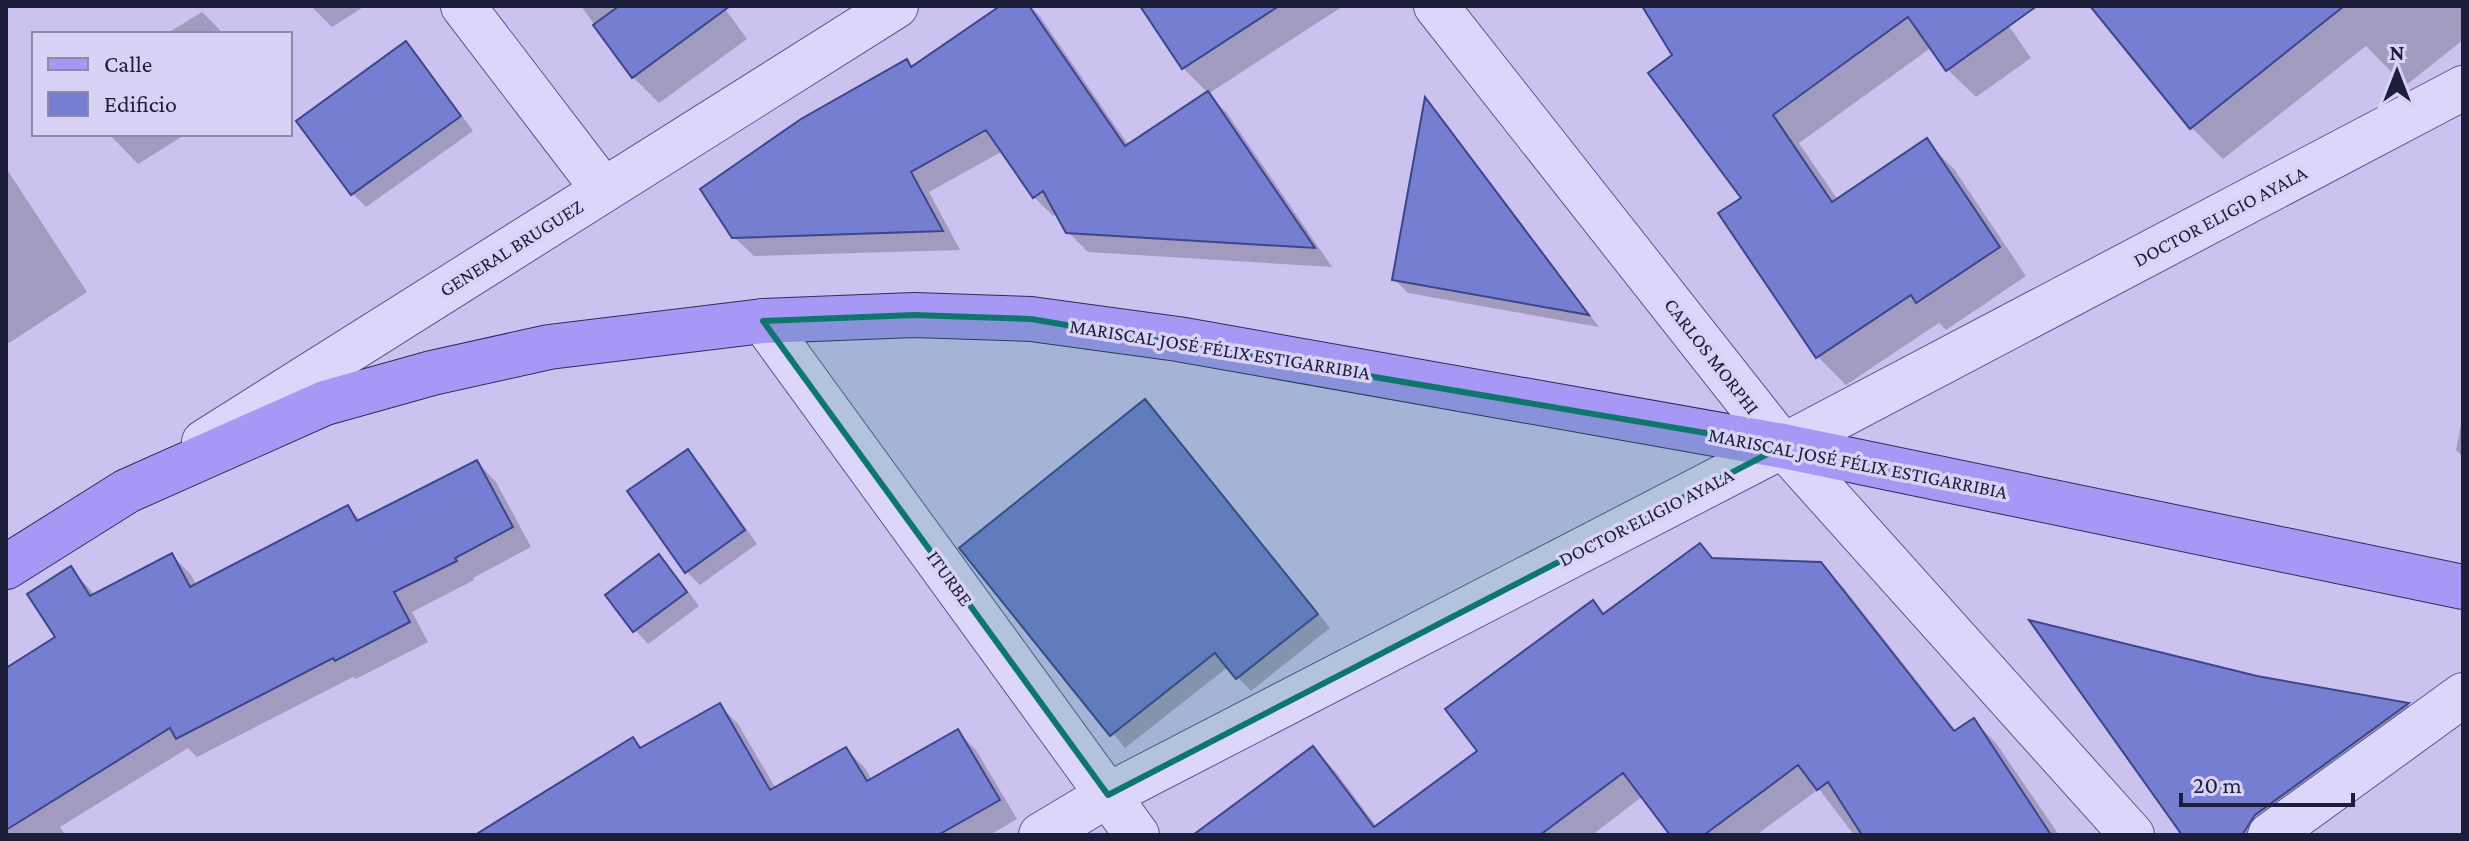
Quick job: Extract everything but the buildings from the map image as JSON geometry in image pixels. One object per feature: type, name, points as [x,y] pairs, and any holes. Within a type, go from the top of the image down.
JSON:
[{"type":"main road","name":"MARISCAL JOSÉ FÉLIX ESTIGARRIBIA","points":[[6,567],[127,491],[325,403],[432,373],[549,347],[763,321],[914,315],[1031,319],[1178,339],[1783,446],[2463,587]]},
{"type":"street","points":[[463,6],[603,189]]},
{"type":"street","name":"GENERAL BRUGUEZ","points":[[127,491],[896,6]]},
{"type":"street","name":"CARLOS MORPHI","points":[[1436,6],[1783,446],[2132,835]]},
{"type":"street","name":"DOCTOR ELIGIO AYALA","points":[[1041,835],[1108,795],[1783,446],[2463,88]]},
{"type":"street","name":"ITURBE","points":[[763,321],[1137,835]]},
{"type":"street","points":[[2270,835],[2463,695]]},
{"type":"highlighted area","points":[[914,315],[1031,319],[1783,446],[1108,795],[763,321]]}]
